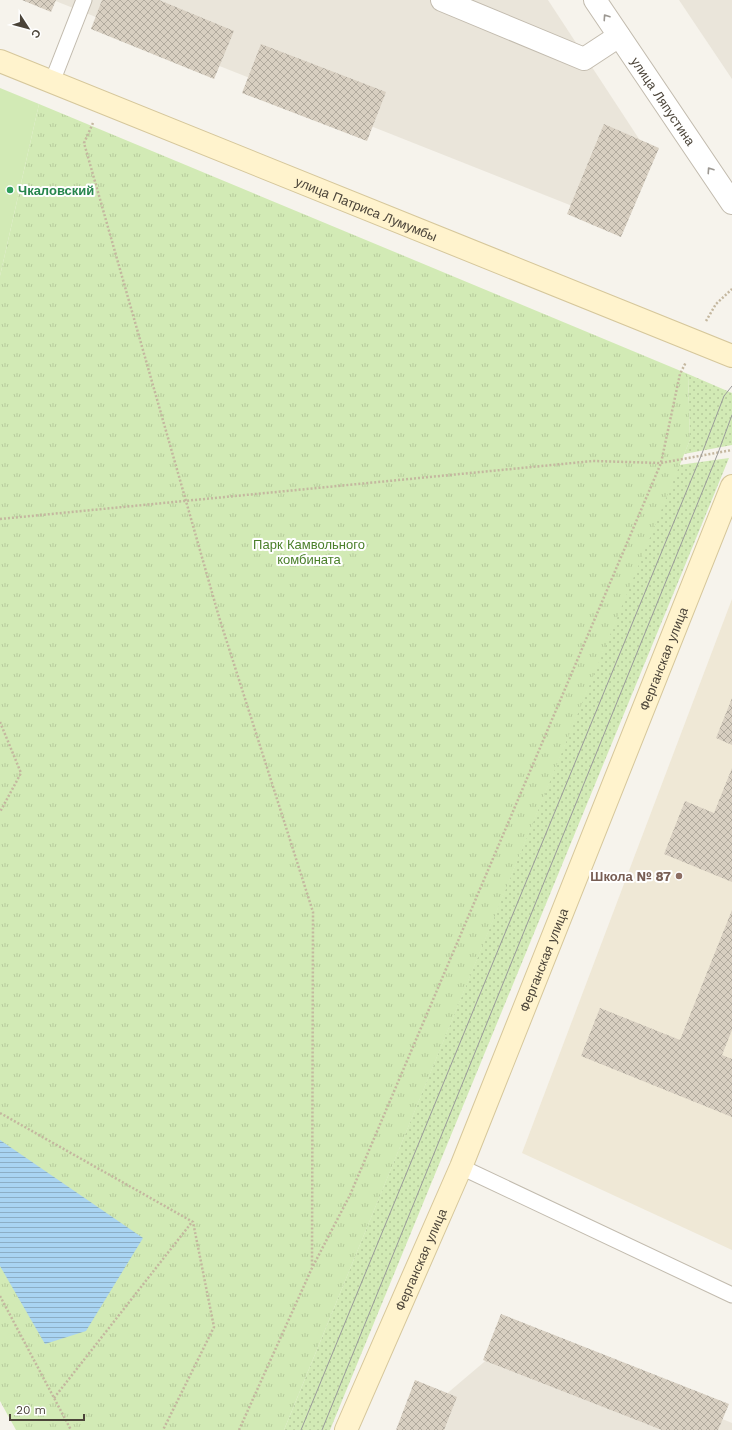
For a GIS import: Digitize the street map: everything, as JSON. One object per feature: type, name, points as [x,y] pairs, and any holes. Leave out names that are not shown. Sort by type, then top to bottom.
[{"type":"street","points":[[442,0],[584,59],[619,36]]},
{"type":"street","name":"улица Ляпустина","points":[[595,0],[732,203]]},
{"type":"street","name":"улица Патриса Лумумбы","points":[[0,61],[732,356]]},
{"type":"street","name":"Ферганская улица","points":[[346,1430],[461,1167],[732,486]]},
{"type":"lane","points":[[52,82],[84,0]]},
{"type":"lane","points":[[461,1167],[732,1295]]},
{"type":"path","points":[[101,102],[84,143],[218,617],[313,912],[312,1268]]},
{"type":"path","points":[[238,1430],[312,1268],[350,1195],[661,463],[680,374],[696,342],[697,336],[716,304],[732,289]]},
{"type":"path","points":[[0,519],[593,461],[661,463],[732,450]]},
{"type":"path","points":[[0,722],[21,773],[0,812]]},
{"type":"path","points":[[0,1113],[193,1222],[214,1327],[163,1430]]},
{"type":"path","points":[[54,1398],[193,1222]]},
{"type":"path","points":[[0,1296],[71,1430]]},
{"type":"shaded area","points":[[53,0],[548,0],[643,145],[600,217]]},
{"type":"shaded area","points":[[679,0],[732,0],[732,79]]},
{"type":"shaded area","name":"Школа № 87","points":[[732,599],[732,1250],[522,1153]]},
{"type":"shaded area","points":[[517,1334],[732,1423],[732,1430],[417,1430],[424,1413]]},
{"type":"green space","name":"Чкаловский","points":[[0,88],[39,104],[0,276]]},
{"type":"green space","name":"Парк Камвольного комбината","points":[[39,104],[688,374],[690,440],[284,1430],[16,1430],[0,1401],[0,276]]},
{"type":"green space","points":[[688,374],[732,393],[732,445],[684,454],[690,440]]},
{"type":"green space","points":[[729,458],[330,1430],[284,1430],[679,465]]},
{"type":"water","points":[[0,1140],[143,1238],[86,1331],[45,1344],[0,1266]]},
{"type":"building","points":[[22,0],[56,0],[51,12]]},
{"type":"building","points":[[102,0],[159,0],[234,31],[214,79],[91,29]]},
{"type":"building","points":[[261,44],[386,92],[367,141],[242,93]]},
{"type":"building","points":[[604,124],[659,148],[621,237],[567,214]]},
{"type":"building","points":[[732,698],[732,745],[716,738]]},
{"type":"building","points":[[732,768],[732,882],[664,854],[685,801],[714,813]]},
{"type":"building","points":[[732,910],[732,1030],[722,1055],[732,1059],[732,1117],[581,1056],[600,1008],[680,1040]]},
{"type":"building","points":[[501,1314],[729,1404],[718,1430],[662,1430],[483,1360]]},
{"type":"building","points":[[415,1380],[457,1397],[444,1430],[396,1430]]},
{"type":"tram line","points":[[301,1430],[701,456],[724,396],[732,386]]},
{"type":"tram line","points":[[322,1430],[718,453],[732,415]]},
{"type":"place","name":"Чкаловский","points":[[10,190]]},
{"type":"place","name":"Школа № 87","points":[[679,876]]}]
